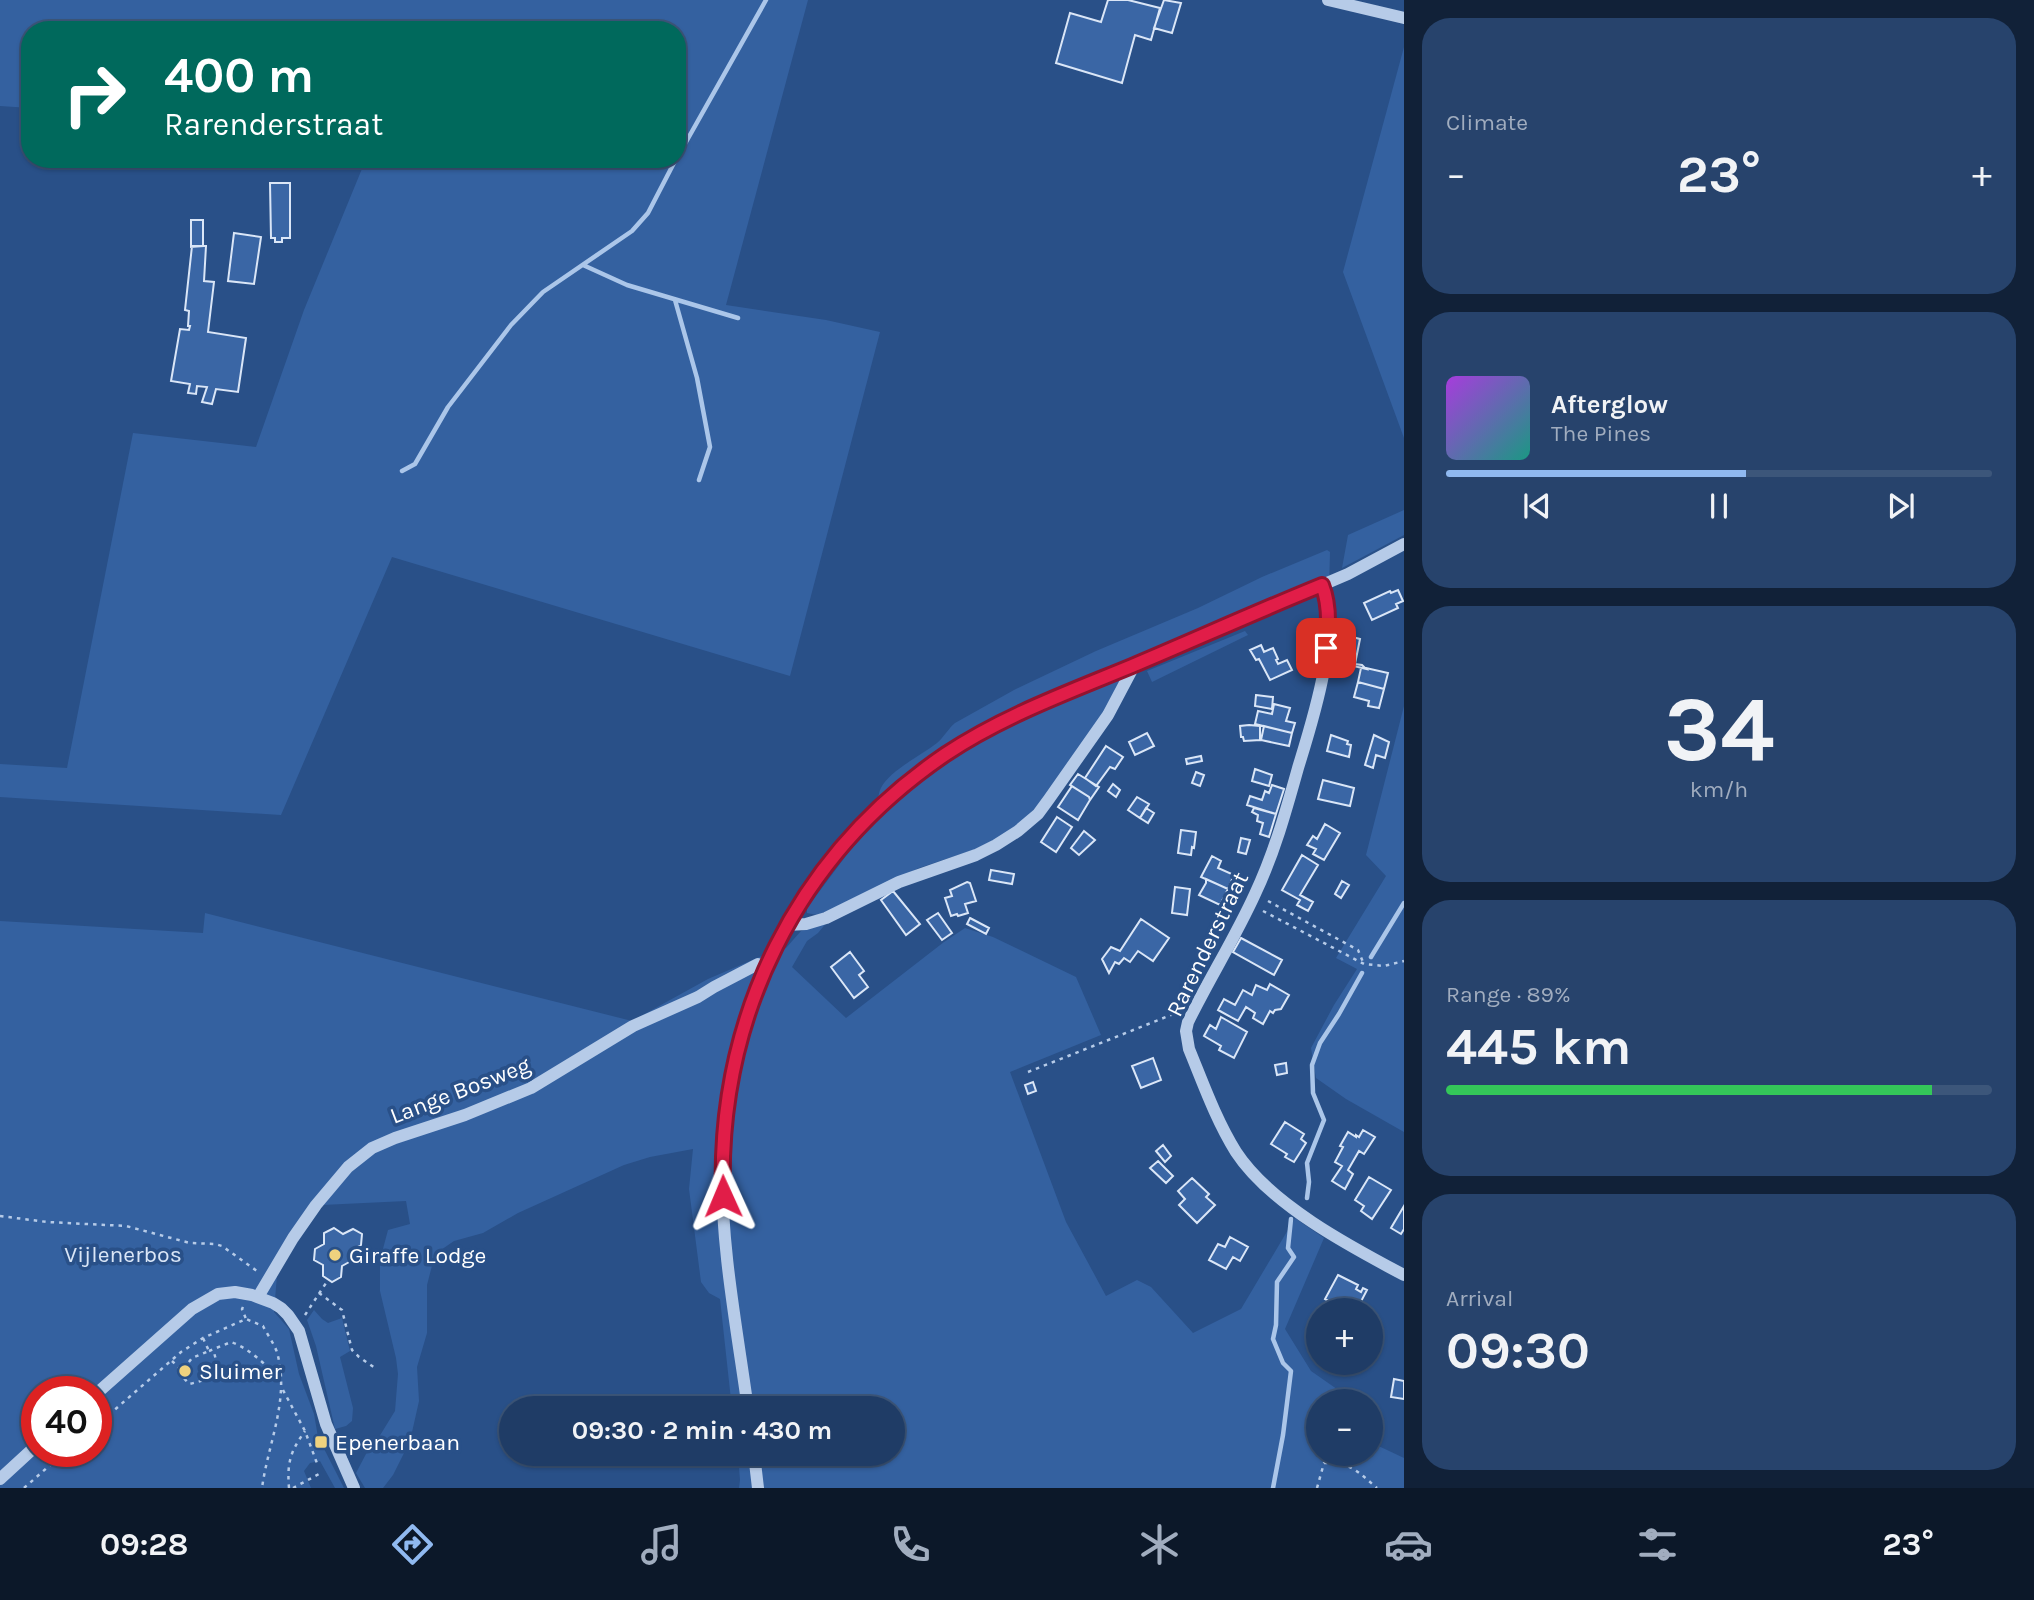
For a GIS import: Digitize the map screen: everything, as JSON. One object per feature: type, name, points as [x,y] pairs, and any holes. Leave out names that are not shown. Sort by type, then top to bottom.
[{"type":"street","points":[[1328,0],[1404,18]]},
{"type":"street","points":[[746,1396],[727,1249],[722,1166],[726,1115],[737,1054],[753,997],[787,925],[812,884],[844,843],[881,806],[955,748],[1001,722],[1348,574],[1404,544]]},
{"type":"street","name":"Rarenderstraat","points":[[1322,585],[1328,630],[1318,696],[1280,830],[1253,899],[1196,1006],[1186,1031],[1189,1049],[1223,1129],[1248,1169],[1295,1211],[1404,1275]]},
{"type":"street","points":[[787,925],[826,918],[899,881],[976,855],[1018,831],[1038,814],[1063,780],[1108,715],[1135,664]]},
{"type":"street","name":"Lange Bosweg","points":[[258,1297],[316,1205],[348,1167],[372,1148],[413,1131],[465,1115],[530,1088],[633,1026],[698,997],[758,964],[766,967]]},
{"type":"street","points":[[112,1380],[192,1308],[204,1301],[218,1294],[235,1293],[258,1297],[281,1308],[296,1325],[326,1424],[354,1488]]},
{"type":"street","points":[[0,1479],[21,1460]]},
{"type":"street","points":[[755,1466],[758,1488]]},
{"type":"path","points":[[1253,899],[1364,964],[1384,966],[1404,961]]},
{"type":"path","points":[[1253,899],[1352,946],[1358,950],[1364,964]]},
{"type":"path","points":[[1028,1072],[1196,1006]]},
{"type":"path","points":[[0,1216],[21,1220],[126,1226],[190,1242],[215,1244],[222,1246],[268,1279]]},
{"type":"path","points":[[296,1325],[328,1280]]},
{"type":"path","points":[[319,1293],[342,1310],[352,1350],[375,1368]]},
{"type":"path","points":[[112,1412],[172,1360],[203,1338],[246,1319],[263,1326],[278,1354],[282,1388],[305,1431],[318,1466]]},
{"type":"path","points":[[203,1338],[209,1351]]},
{"type":"path","points":[[182,1371],[192,1358],[231,1342],[240,1345],[262,1362],[280,1380]]},
{"type":"path","points":[[172,1360],[189,1384],[210,1378],[217,1369],[214,1350]]},
{"type":"path","points":[[262,1488],[282,1388]]},
{"type":"path","points":[[305,1431],[293,1449],[288,1469],[291,1488],[319,1474]]},
{"type":"path","points":[[1317,1488],[1324,1463],[1334,1463],[1351,1465],[1377,1488]]},
{"type":"path","points":[[24,1488],[48,1467]]},
{"type":"green space","points":[[0,0],[808,0],[726,305],[826,320],[880,332],[790,676],[392,557],[281,815],[0,797],[0,764],[67,768],[133,433],[256,447],[304,310],[362,168],[686,168],[686,21],[21,21],[21,107],[0,106]]},
{"type":"green space","points":[[1404,47],[1404,438],[1343,272]]},
{"type":"green space","points":[[1404,510],[1404,535],[1342,568],[1348,535]]},
{"type":"green space","points":[[1327,550],[1330,552],[1329,589],[1127,672],[1104,712],[1049,793],[1026,818],[1002,837],[919,868],[817,915],[807,913],[807,908],[848,853],[877,820],[883,806],[878,798],[885,782],[898,769],[937,743],[955,723],[1014,690],[1096,651]]},
{"type":"green space","points":[[1245,631],[1248,635],[1152,682],[1147,671]]},
{"type":"green space","points":[[1404,706],[1404,1132],[1346,1099],[1316,1078],[1311,1048],[1357,969],[1336,958],[1386,876],[1366,855]]},
{"type":"green space","name":"Vijlenerbos","points":[[205,913],[632,1021],[708,979],[786,948],[801,931],[828,921],[807,941],[792,967],[846,1018],[965,928],[993,937],[1076,977],[1101,1035],[1010,1072],[1066,1222],[1106,1296],[1137,1280],[1151,1287],[1193,1333],[1241,1309],[1295,1218],[1324,1238],[1285,1329],[1306,1363],[1306,1375],[1317,1375],[1337,1389],[1306,1389],[1306,1466],[1383,1466],[1383,1448],[1404,1458],[1404,1488],[739,1488],[739,1466],[905,1466],[905,1396],[731,1396],[720,1299],[709,1293],[701,1282],[689,1189],[693,1149],[624,1165],[518,1213],[483,1233],[454,1241],[435,1254],[427,1285],[427,1333],[417,1367],[419,1401],[410,1441],[393,1475],[383,1488],[365,1488],[356,1473],[395,1411],[398,1374],[380,1291],[380,1260],[388,1230],[410,1224],[406,1201],[322,1205],[287,1253],[277,1275],[274,1312],[289,1329],[299,1374],[314,1414],[318,1437],[344,1488],[335,1488],[320,1461],[310,1463],[304,1471],[311,1488],[0,1488],[0,921],[203,933]]},
{"type":"green space","points":[[314,1310],[328,1323],[342,1318],[350,1351],[340,1357],[353,1408],[352,1421],[335,1429],[316,1346],[307,1320]]},
{"type":"building","points":[[1108,0],[1128,0],[1160,8],[1151,40],[1135,35],[1122,83],[1056,63],[1070,13],[1101,22]]},
{"type":"building","points":[[1164,0],[1181,3],[1172,33],[1154,28]]},
{"type":"building","points":[[270,183],[290,183],[290,238],[282,238],[282,242],[275,242],[275,238],[271,238]]},
{"type":"building","points":[[191,220],[203,220],[203,246],[191,247]]},
{"type":"building","points":[[234,233],[261,237],[254,284],[228,281]]},
{"type":"building","points":[[192,246],[206,246],[204,281],[214,282],[208,332],[246,338],[238,392],[216,389],[212,404],[202,402],[207,387],[197,386],[196,394],[188,393],[190,384],[171,381],[180,329],[189,330],[190,326],[189,311],[185,310]]},
{"type":"building","points":[[1398,590],[1403,601],[1396,604],[1398,608],[1372,620],[1364,603]]},
{"type":"building","points":[[1349,636],[1360,639],[1355,664],[1366,669],[1337,662],[1342,641],[1347,642]]},
{"type":"building","points":[[1261,645],[1264,652],[1273,648],[1278,664],[1287,660],[1292,670],[1270,680],[1259,659],[1256,660],[1250,650]]},
{"type":"building","points":[[1361,668],[1388,673],[1384,689],[1358,682]]},
{"type":"building","points":[[1358,682],[1384,689],[1379,708],[1368,706],[1369,701],[1354,697]]},
{"type":"building","points":[[1256,695],[1273,697],[1272,709],[1255,706]]},
{"type":"building","points":[[1274,704],[1290,708],[1286,721],[1295,723],[1292,733],[1255,724],[1258,711],[1272,714]]},
{"type":"building","points":[[1240,726],[1260,726],[1260,740],[1244,741],[1241,737]]},
{"type":"building","points":[[1264,726],[1292,733],[1289,746],[1261,740]]},
{"type":"building","points":[[1147,733],[1154,746],[1135,755],[1129,742]]},
{"type":"building","points":[[1331,735],[1348,741],[1347,744],[1351,745],[1349,757],[1327,751]]},
{"type":"building","points":[[1374,735],[1389,742],[1385,758],[1376,755],[1373,768],[1365,765]]},
{"type":"building","points":[[1106,746],[1123,757],[1115,769],[1110,767],[1096,786],[1085,778]]},
{"type":"building","points":[[1201,756],[1202,761],[1187,764],[1186,759]]},
{"type":"building","points":[[1255,769],[1272,775],[1269,786],[1252,781]]},
{"type":"building","points":[[1196,772],[1204,775],[1200,786],[1192,783]]},
{"type":"building","points":[[1078,774],[1099,787],[1090,800],[1070,785]]},
{"type":"building","points":[[1323,780],[1354,788],[1350,806],[1318,799]]},
{"type":"building","points":[[1113,784],[1120,790],[1116,797],[1108,791]]},
{"type":"building","points":[[1272,785],[1284,789],[1276,814],[1247,805],[1250,796],[1262,800],[1265,791],[1269,793]]},
{"type":"building","points":[[1072,786],[1090,800],[1078,820],[1058,807]]},
{"type":"building","points":[[1137,797],[1149,804],[1140,818],[1128,810]]},
{"type":"building","points":[[1146,808],[1154,813],[1148,823],[1140,818]]},
{"type":"building","points":[[1254,808],[1276,814],[1269,837],[1260,834],[1263,823],[1257,821],[1258,815],[1252,812]]},
{"type":"building","points":[[1057,817],[1072,827],[1056,852],[1041,842]]},
{"type":"building","points":[[1325,824],[1340,833],[1324,860],[1313,854],[1316,849],[1307,845],[1313,836],[1317,839]]},
{"type":"building","points":[[1181,830],[1196,832],[1191,855],[1178,853]]},
{"type":"building","points":[[1084,831],[1095,840],[1079,855],[1071,848]]},
{"type":"building","points":[[1241,838],[1250,840],[1246,854],[1238,852]]},
{"type":"building","points":[[1302,855],[1318,865],[1300,895],[1313,902],[1308,911],[1297,905],[1300,900],[1282,890]]},
{"type":"building","points":[[1212,856],[1221,861],[1218,868],[1234,875],[1228,889],[1201,877]]},
{"type":"building","points":[[991,870],[1014,874],[1012,884],[989,880]]},
{"type":"building","points":[[1206,879],[1228,889],[1220,905],[1199,895]]},
{"type":"building","points":[[1342,881],[1349,885],[1341,898],[1335,894]]},
{"type":"building","points":[[970,883],[976,901],[965,904],[968,913],[951,916],[945,898],[952,896],[950,890]]},
{"type":"building","points":[[1175,887],[1190,889],[1187,915],[1172,913]]},
{"type":"building","points":[[893,891],[920,924],[906,935],[881,900]]},
{"type":"building","points":[[938,913],[952,933],[942,940],[927,920]]},
{"type":"building","points":[[970,918],[989,928],[986,934],[967,924]]},
{"type":"building","points":[[1141,919],[1169,938],[1153,961],[1138,951],[1130,962],[1124,958],[1119,964],[1115,962],[1109,973],[1102,959],[1111,947],[1120,951]]},
{"type":"building","points":[[1241,938],[1282,960],[1274,975],[1233,952]]},
{"type":"building","points":[[850,952],[864,971],[859,975],[868,987],[854,998],[831,967]]},
{"type":"building","points":[[1270,984],[1289,995],[1281,1009],[1273,1013],[1270,1011],[1263,1024],[1253,1018],[1255,1013],[1246,1007],[1238,1021],[1218,1010],[1224,999],[1235,1005],[1243,990],[1252,995],[1256,985],[1267,990]]},
{"type":"building","points":[[1221,1017],[1247,1032],[1234,1058],[1219,1050],[1221,1046],[1204,1036],[1210,1025],[1216,1029]]},
{"type":"building","points":[[1153,1058],[1161,1080],[1141,1088],[1132,1066]]},
{"type":"building","points":[[1286,1063],[1287,1073],[1277,1075],[1275,1065]]},
{"type":"building","points":[[1033,1082],[1036,1091],[1028,1094],[1025,1085]]},
{"type":"building","points":[[1285,1122],[1304,1134],[1301,1139],[1306,1143],[1294,1162],[1271,1144]]},
{"type":"building","points":[[1363,1130],[1375,1137],[1364,1154],[1359,1151],[1348,1170],[1353,1174],[1345,1189],[1332,1181],[1342,1166],[1335,1162],[1348,1132],[1359,1137]]},
{"type":"building","points":[[1163,1145],[1171,1156],[1165,1162],[1156,1151]]},
{"type":"building","points":[[1158,1161],[1173,1176],[1166,1183],[1150,1168]]},
{"type":"building","points":[[1369,1177],[1391,1190],[1372,1219],[1361,1211],[1364,1206],[1355,1200]]},
{"type":"building","points":[[1192,1178],[1209,1194],[1206,1197],[1215,1205],[1197,1223],[1179,1205],[1185,1199],[1178,1191]]},
{"type":"building","points":[[1404,1206],[1404,1229],[1401,1234],[1391,1228]]},
{"type":"building","points":[[334,1228],[343,1234],[353,1229],[362,1234],[361,1245],[352,1250],[351,1261],[342,1266],[341,1277],[332,1282],[323,1276],[323,1265],[314,1260],[315,1249],[324,1244],[324,1233]]},
{"type":"building","points":[[1230,1237],[1248,1247],[1240,1261],[1233,1257],[1226,1269],[1209,1260],[1218,1244],[1225,1247]]},
{"type":"building","points":[[1338,1275],[1358,1285],[1356,1289],[1361,1292],[1363,1288],[1367,1290],[1363,1298],[1326,1298]]},
{"type":"building","points":[[1394,1379],[1404,1381],[1404,1399],[1391,1397]]},
{"type":"waterway","points":[[686,142],[766,0]]},
{"type":"waterway","points":[[402,471],[415,464],[448,407],[511,325],[543,292],[632,231],[648,213],[671,168]]},
{"type":"waterway","points":[[583,265],[627,285],[738,318]]},
{"type":"waterway","points":[[675,300],[697,378],[710,447],[699,480]]},
{"type":"waterway","points":[[1371,957],[1404,903]]},
{"type":"waterway","points":[[1307,1198],[1307,1163],[1324,1120],[1313,1093],[1312,1065],[1320,1043],[1362,973]]},
{"type":"waterway","points":[[1273,1488],[1291,1371],[1283,1363],[1273,1339],[1277,1282],[1294,1257],[1288,1248],[1291,1219]]},
{"type":"place","name":"Giraffe Lodge","points":[[335,1255]]},
{"type":"place","name":"Sluimer","points":[[185,1371]]},
{"type":"place","name":"Epenerbaan","points":[[321,1442]]},
{"type":"route","points":[[723,1196],[722,1166],[729,1089],[753,997],[787,925],[812,884],[844,843],[881,806],[946,754],[1001,722],[1322,585],[1327,607],[1326,648]]}]
